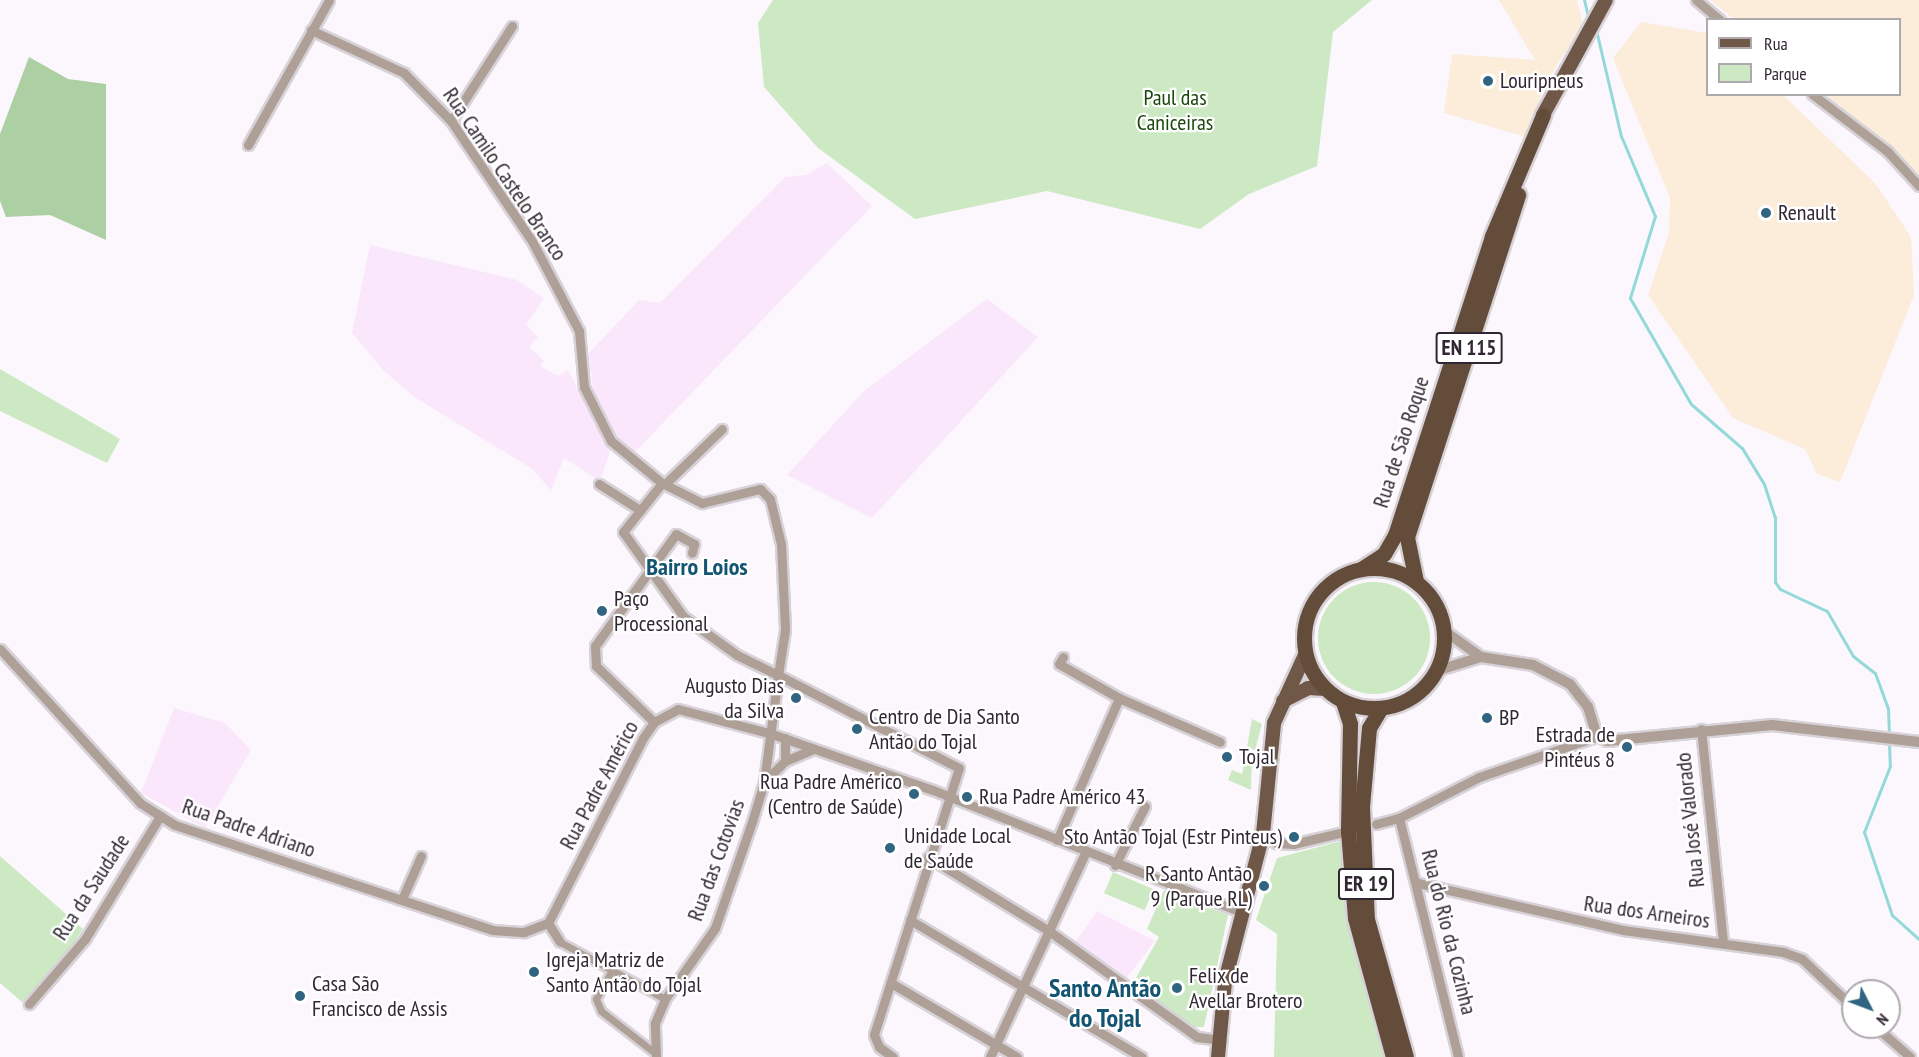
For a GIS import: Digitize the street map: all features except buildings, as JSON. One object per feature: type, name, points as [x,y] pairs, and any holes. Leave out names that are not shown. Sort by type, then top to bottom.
[{"type":"highway","name":"Rua de São Roque","points":[[1361,569],[1384,554],[1395,535],[1492,236],[1543,115]]},
{"type":"highway","name":"Rua de São Roque","points":[[1416,581],[1407,537],[1543,115]]},
{"type":"highway","points":[[1361,569],[1399,572],[1416,581],[1432,598],[1443,630],[1436,671],[1404,702],[1381,708],[1343,702],[1325,689],[1305,655],[1310,608],[1340,576],[1361,569]]},
{"type":"highway","name":"ER 19","points":[[1343,702],[1350,724],[1348,831],[1354,918],[1393,1057]]},
{"type":"highway","name":"ER 19","points":[[1381,708],[1369,728],[1362,806],[1367,919],[1406,1057]]},
{"type":"main road","name":"Rua de São Roque","points":[[1543,115],[1606,0]]},
{"type":"main road","points":[[1218,1057],[1225,981],[1263,834],[1279,704],[1305,655]]},
{"type":"main road","points":[[1279,704],[1293,692],[1325,689]]},
{"type":"street","points":[[248,145],[329,0]]},
{"type":"street","points":[[1696,0],[1718,18]]},
{"type":"street","points":[[451,122],[512,26]]},
{"type":"street","name":"Rua Camilo Castelo Branco","points":[[311,30],[404,73],[451,122],[532,241],[579,331],[584,387],[611,441],[664,484],[713,503],[760,489]]},
{"type":"street","points":[[1815,96],[1888,152],[1919,186]]},
{"type":"street","points":[[722,429],[664,484],[623,532],[648,572],[683,616],[737,655],[836,701],[959,768],[928,857],[874,1035],[879,1047],[893,1057]]},
{"type":"street","points":[[599,484],[640,510]]},
{"type":"street","name":"Rua das Cotovias","points":[[655,1055],[655,1023],[664,999],[715,928],[764,782],[785,630],[781,544],[770,499],[760,489]]},
{"type":"street","points":[[654,722],[596,666],[595,646],[676,534],[694,544],[692,553]]},
{"type":"street","points":[[1443,630],[1481,657]]},
{"type":"street","name":"Rua Padre Adriano","points":[[0,649],[140,803],[160,816],[402,899],[507,932],[548,923]]},
{"type":"street","points":[[1063,657],[1059,664],[1119,698],[1220,742]]},
{"type":"street","points":[[1436,671],[1481,657],[1533,665],[1570,684],[1588,707],[1598,736]]},
{"type":"street","points":[[1057,840],[1119,698]]},
{"type":"street","name":"Rua Padre Américo","points":[[548,923],[654,722],[678,710],[693,711],[785,738],[948,796],[1115,865],[1244,913]]},
{"type":"street","points":[[1376,824],[1399,818],[1479,777],[1598,736],[1612,740],[1701,729],[1772,725],[1866,734],[1919,742]]},
{"type":"street","name":"Rua José Valorado","points":[[1701,729],[1723,943]]},
{"type":"street","points":[[784,761],[785,738]]},
{"type":"street","name":"Rua das Cotovias","points":[[764,782],[784,761],[815,749]]},
{"type":"street","points":[[1115,865],[1144,806]]},
{"type":"street","name":"Rua da Saudade","points":[[29,1004],[85,939],[160,816]]},
{"type":"street","name":"Rua do Rio da Cozinha","points":[[1399,818],[1418,883],[1458,1057]]},
{"type":"street","points":[[1263,834],[1276,843],[1293,844],[1348,831]]},
{"type":"street","points":[[990,1057],[1085,853]]},
{"type":"street","points":[[402,899],[421,856]]},
{"type":"street","points":[[928,857],[1049,931],[1197,1037],[1220,1040]]},
{"type":"street","name":"Rua dos Arneiros","points":[[1418,883],[1535,914],[1723,943],[1802,959],[1841,996]]},
{"type":"street","points":[[910,920],[1136,1055]]},
{"type":"street","points":[[548,923],[560,942],[664,999]]},
{"type":"street","points":[[612,970],[596,999],[601,1011],[655,1055]]},
{"type":"street","points":[[891,983],[1017,1057]]},
{"type":"street","points":[[1890,1039],[1910,1057]]},
{"type":"shaded area","points":[[1499,0],[1577,0],[1583,25],[1547,81],[1526,137],[1444,113],[1452,54],[1535,60]]},
{"type":"shaded area","points":[[1710,0],[1919,0],[1919,178],[1894,150],[1827,96],[1901,96],[1901,18],[1733,18]]},
{"type":"shaded area","points":[[1641,22],[1706,33],[1706,96],[1784,96],[1875,183],[1911,237],[1914,295],[1840,482],[1817,474],[1805,449],[1733,418],[1648,295],[1669,233],[1670,198],[1613,58]]},
{"type":"shaded area","points":[[827,163],[872,206],[633,454],[615,436],[595,399],[588,354],[639,300],[660,303],[785,177],[806,175]]},
{"type":"shaded area","points":[[370,245],[517,280],[544,298],[526,325],[538,337],[529,347],[544,361],[540,366],[558,376],[568,370],[611,449],[600,481],[564,458],[551,490],[531,468],[414,397],[383,370],[352,333]]},
{"type":"shaded area","points":[[987,299],[1038,337],[872,518],[787,475],[864,391]]},
{"type":"shaded area","points":[[174,708],[225,723],[251,750],[205,828],[141,793]]},
{"type":"shaded area","points":[[1097,911],[1155,941],[1125,980],[1075,943]]},
{"type":"green space","name":"Paul das Caniceiras","points":[[773,0],[1372,0],[1333,32],[1317,166],[1249,194],[1200,229],[1047,191],[915,219],[818,148],[764,87],[758,23]]},
{"type":"green space","points":[[29,57],[68,79],[106,84],[106,240],[50,215],[6,217],[0,201],[0,134]]},
{"type":"green space","points":[[0,369],[120,439],[107,463],[0,411]]},
{"type":"green space","points":[[1374,582],[1396,586],[1414,598],[1426,616],[1430,638],[1426,660],[1414,678],[1396,690],[1374,694],[1352,690],[1334,678],[1322,660],[1318,638],[1322,616],[1334,598],[1352,586]]},
{"type":"green space","points":[[1252,719],[1262,724],[1255,750],[1247,747]]},
{"type":"green space","points":[[1246,755],[1252,758],[1251,790],[1228,780],[1232,770],[1242,774]]},
{"type":"green space","points":[[1341,841],[1352,931],[1384,1057],[1274,1057],[1277,934],[1256,920],[1277,858]]},
{"type":"green space","points":[[0,856],[83,929],[56,968],[22,1002],[0,983]]},
{"type":"green space","points":[[1113,872],[1154,889],[1145,910],[1104,893]]},
{"type":"green space","points":[[1164,890],[1228,915],[1204,1027],[1192,1027],[1132,985],[1159,937],[1147,929]]},
{"type":"waterway","points":[[1584,0],[1588,16]]},
{"type":"waterway","points":[[1597,34],[1621,136],[1655,216],[1630,298],[1691,404],[1742,448],[1764,484],[1775,517],[1775,582],[1780,589],[1827,611],[1853,656],[1875,673],[1888,708],[1889,735]]},
{"type":"waterway","points":[[1889,742],[1890,766],[1864,832],[1892,915],[1919,939]]},
{"type":"place","name":"Louripneus","points":[[1488,81]]},
{"type":"place","name":"Renault","points":[[1766,213]]},
{"type":"place","name":"Paço Processional","points":[[602,611]]},
{"type":"place","name":"Augusto Dias da Silva","points":[[796,698]]},
{"type":"place","name":"BP","points":[[1487,718]]},
{"type":"place","name":"Centro de Dia Santo Antão do Tojal","points":[[857,729]]},
{"type":"place","name":"Estrada de Pintéus 8","points":[[1627,747]]},
{"type":"place","name":"Tojal","points":[[1227,757]]},
{"type":"place","name":"Rua Padre Américo (Centro de Saúde)","points":[[914,794]]},
{"type":"place","name":"Rua Padre Américo 43","points":[[967,797]]},
{"type":"place","name":"Sto Antão Tojal (Estr Pinteus)","points":[[1294,837]]},
{"type":"place","name":"Unidade Local de Saúde","points":[[890,848]]},
{"type":"place","name":"R Santo Antão 9 (Parque RL)","points":[[1264,886]]},
{"type":"place","name":"Igreja Matriz de Santo Antão do Tojal","points":[[534,972]]},
{"type":"place","name":"Felix de Avellar Brotero","points":[[1177,988]]},
{"type":"place","name":"Casa São Francisco de Assis","points":[[300,996]]},
{"type":"district","name":"Bairro Loios","points":[[697,567]]},
{"type":"district","name":"Santo Antão do Tojal","points":[[1105,1003]]}]
